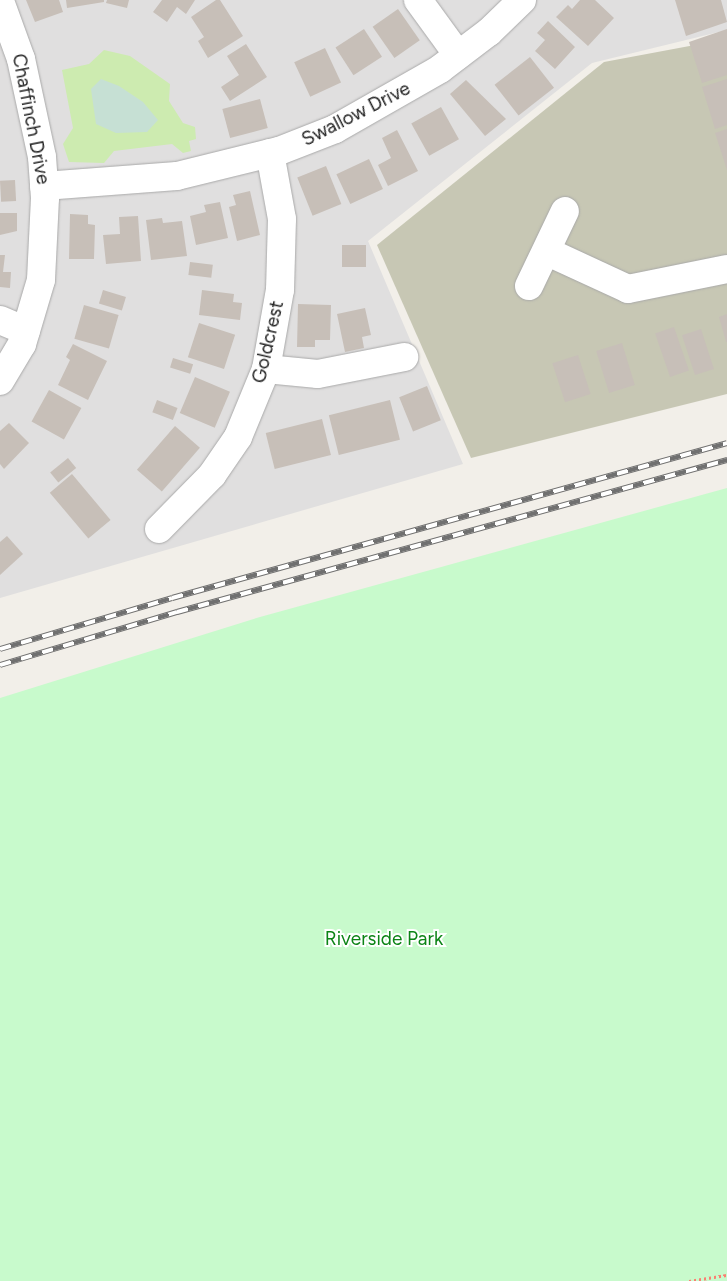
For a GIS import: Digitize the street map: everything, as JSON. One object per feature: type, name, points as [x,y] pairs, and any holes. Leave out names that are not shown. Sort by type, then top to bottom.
[{"type":"street","points":[[418,0],[458,55]]},
{"type":"street","name":"Swallow Drive","points":[[44,186],[176,176],[270,154],[335,129],[411,87],[458,55],[522,0]]},
{"type":"street","name":"Chaffinch Drive","points":[[0,2],[21,59],[42,157],[44,186],[42,280],[26,331],[0,382]]},
{"type":"street","name":"Goldcrest","points":[[159,529],[212,475],[238,437],[266,369],[280,290],[282,219],[270,154]]},
{"type":"street","points":[[530,286],[548,252],[566,211]]},
{"type":"street","points":[[548,252],[628,289],[727,269]]},
{"type":"street","points":[[0,320],[26,331]]},
{"type":"street","points":[[266,369],[318,374],[404,357]]},
{"type":"path","points":[[689,1281],[727,1275]]},
{"type":"shaded area","points":[[0,0],[727,0],[727,30],[592,63],[368,241],[463,464],[0,598]]},
{"type":"shaded area","points":[[727,39],[727,394],[471,458],[377,245],[604,62]]},
{"type":"shaded area","points":[[101,79],[119,86],[143,102],[158,120],[147,132],[116,133],[96,124],[91,89]]},
{"type":"green space","points":[[104,50],[130,56],[170,84],[169,101],[183,123],[195,127],[196,139],[189,141],[191,151],[183,153],[172,144],[114,151],[104,163],[69,162],[63,144],[73,128],[62,70],[89,64]]},
{"type":"green space","name":"Riverside Park","points":[[727,488],[727,1281],[0,1281],[0,698],[260,617]]},
{"type":"building","points":[[26,0],[59,0],[63,12],[35,22]]},
{"type":"building","points":[[66,0],[104,0],[104,2],[67,8]]},
{"type":"building","points":[[107,0],[129,0],[127,8],[106,3]]},
{"type":"building","points":[[162,0],[195,0],[186,14],[177,7],[167,22],[153,12]]},
{"type":"building","points":[[216,0],[220,0],[243,36],[208,58],[198,41],[204,37],[191,17]]},
{"type":"building","points":[[580,0],[595,0],[614,18],[588,46],[556,17],[568,5],[572,9]]},
{"type":"building","points":[[675,0],[721,0],[727,22],[686,36]]},
{"type":"building","points":[[398,9],[420,40],[394,58],[373,27]]},
{"type":"building","points":[[548,21],[575,47],[555,69],[535,51],[545,40],[537,33]]},
{"type":"building","points":[[364,29],[382,57],[353,75],[335,48]]},
{"type":"building","points":[[727,29],[727,75],[702,83],[689,42]]},
{"type":"building","points":[[246,44],[267,77],[230,101],[221,87],[239,75],[227,56]]},
{"type":"building","points":[[325,48],[341,82],[310,97],[294,62]]},
{"type":"building","points":[[530,57],[554,88],[519,115],[495,85]]},
{"type":"building","points":[[727,79],[727,125],[715,129],[702,87]]},
{"type":"building","points":[[466,80],[506,119],[485,136],[450,94]]},
{"type":"building","points":[[260,99],[268,128],[230,138],[222,109]]},
{"type":"building","points":[[441,107],[459,139],[429,156],[411,123]]},
{"type":"building","points":[[727,129],[727,170],[715,133]]},
{"type":"building","points":[[397,130],[418,171],[388,186],[378,165],[391,158],[382,138]]},
{"type":"building","points":[[369,159],[383,189],[350,204],[336,174]]},
{"type":"building","points":[[326,166],[341,204],[313,216],[297,178]]},
{"type":"building","points":[[15,180],[16,201],[1,202],[0,181]]},
{"type":"building","points":[[250,191],[260,235],[237,241],[229,207],[236,205],[233,195]]},
{"type":"building","points":[[220,202],[228,238],[196,245],[190,216],[206,212],[204,205]]},
{"type":"building","points":[[0,213],[17,213],[17,231],[0,235]]},
{"type":"building","points":[[70,214],[88,215],[88,224],[95,225],[94,259],[69,259]]},
{"type":"building","points":[[138,216],[141,261],[106,264],[103,235],[120,234],[119,217]]},
{"type":"building","points":[[162,218],[163,223],[182,221],[187,256],[151,260],[146,220]]},
{"type":"building","points":[[342,245],[366,245],[366,267],[342,267]]},
{"type":"building","points":[[0,255],[5,255],[3,272],[11,272],[10,288],[0,287]]},
{"type":"building","points":[[190,262],[213,265],[211,278],[188,275]]},
{"type":"building","points":[[103,290],[126,297],[122,310],[99,303]]},
{"type":"building","points":[[202,290],[234,294],[233,302],[242,303],[240,320],[199,315]]},
{"type":"building","points":[[298,304],[331,305],[330,340],[315,340],[315,347],[297,347]]},
{"type":"building","points":[[84,305],[119,315],[109,349],[74,339]]},
{"type":"building","points":[[365,308],[371,335],[362,337],[364,348],[345,352],[337,314]]},
{"type":"building","points":[[727,314],[727,342],[726,342],[719,317]]},
{"type":"building","points":[[199,323],[235,335],[224,369],[188,357]]},
{"type":"building","points":[[674,327],[689,370],[670,377],[655,334]]},
{"type":"building","points":[[701,329],[714,369],[695,375],[682,335]]},
{"type":"building","points":[[622,343],[635,385],[609,393],[596,351]]},
{"type":"building","points":[[73,344],[107,361],[88,400],[58,385],[70,360],[66,357]]},
{"type":"building","points":[[578,355],[591,394],[565,402],[552,363]]},
{"type":"building","points":[[173,358],[193,364],[190,374],[170,368]]},
{"type":"building","points":[[195,377],[230,392],[215,428],[180,413]]},
{"type":"building","points":[[427,386],[441,420],[413,432],[399,397]]},
{"type":"building","points":[[49,390],[81,408],[64,439],[32,421]]},
{"type":"building","points":[[157,400],[178,408],[173,420],[152,412]]},
{"type":"building","points":[[390,400],[400,440],[339,455],[329,415]]},
{"type":"building","points":[[322,419],[331,455],[275,469],[266,433]]},
{"type":"building","points":[[9,423],[29,443],[4,469],[0,464],[0,431]]},
{"type":"building","points":[[175,426],[200,448],[162,491],[137,470]]},
{"type":"building","points":[[68,458],[76,468],[58,483],[50,472]]},
{"type":"building","points":[[72,474],[111,520],[88,539],[50,493]]},
{"type":"building","points":[[7,536],[23,554],[0,575],[0,542]]},
{"type":"railway","points":[[0,649],[172,598],[727,443]]},
{"type":"railway","points":[[0,665],[177,612],[727,460]]}]
